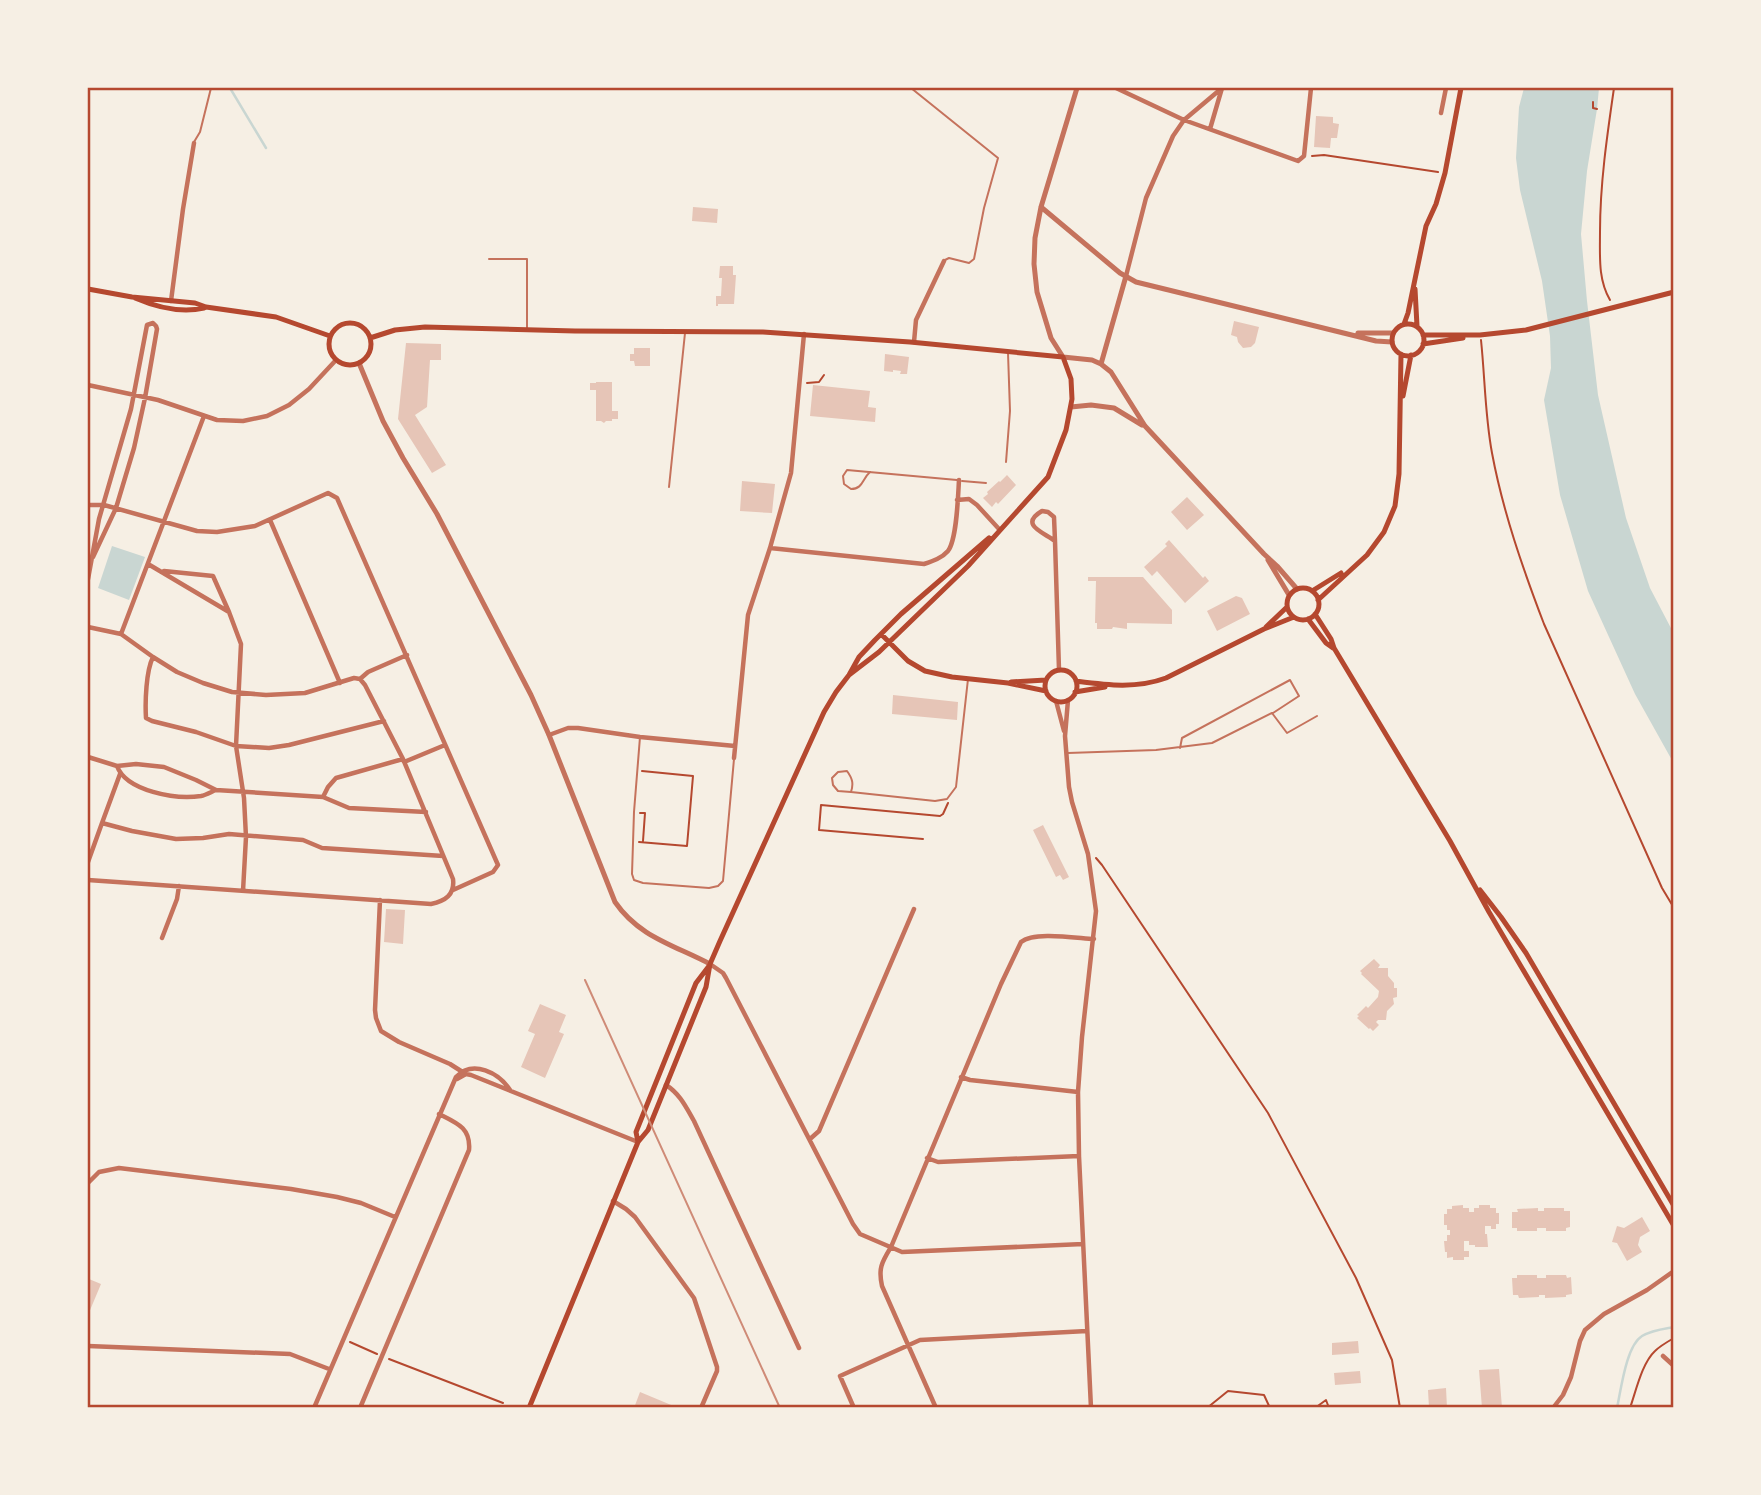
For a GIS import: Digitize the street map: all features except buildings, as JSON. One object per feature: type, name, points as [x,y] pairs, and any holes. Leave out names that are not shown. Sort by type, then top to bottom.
[{"type":"main road","points":[[1404,324],[1426,226],[1445,173],[1461,88]]},
{"type":"main road","points":[[1415,279],[1417,326],[1423,335],[1423,344],[1418,352],[1411,355],[1401,354],[1392,342],[1393,333],[1404,324],[1417,326]]},
{"type":"main road","points":[[88,289],[275,317],[330,336]]},
{"type":"main road","points":[[1423,335],[1508,333],[1674,292]]},
{"type":"main road","points":[[132,297],[170,308],[194,310],[206,307]]},
{"type":"main road","points":[[353,323],[366,330],[370,338],[368,355],[359,363],[343,364],[336,360],[329,349],[330,336],[339,326],[353,323]]},
{"type":"main road","points":[[370,338],[395,330],[425,327],[804,334],[1063,356],[1071,379],[1066,430],[1048,477],[999,529],[901,614],[859,657],[824,712],[710,964],[696,983],[636,1132],[638,1142]]},
{"type":"main road","points":[[1423,344],[1480,335]]},
{"type":"main road","points":[[1318,600],[1376,545],[1391,518],[1397,492],[1401,354]]},
{"type":"main road","points":[[1400,413],[1411,355]]},
{"type":"main road","points":[[849,676],[889,642],[968,566],[999,529]]},
{"type":"main road","points":[[1311,590],[1350,568]]},
{"type":"main road","points":[[1264,629],[1287,607],[1289,595],[1297,589],[1311,590],[1318,600],[1315,614],[1308,619],[1294,617],[1287,607]]},
{"type":"main road","points":[[1315,614],[1674,1226]]},
{"type":"main road","points":[[1076,681],[1075,692],[1068,700],[1056,701],[1046,691],[1046,680],[1051,673],[1059,670],[1069,673],[1076,681],[1111,685],[1153,683],[1294,617]]},
{"type":"main road","points":[[1308,619],[1326,643],[1334,648]]},
{"type":"main road","points":[[881,634],[908,661],[925,671],[1046,691]]},
{"type":"main road","points":[[1008,683],[1046,680]]},
{"type":"main road","points":[[1075,692],[1111,685]]},
{"type":"main road","points":[[1472,880],[1526,953],[1674,1206]]},
{"type":"main road","points":[[529,1408],[638,1142],[648,1130],[706,987],[710,964]]},
{"type":"street","points":[[1077,88],[1041,207],[1035,238],[1037,292],[1051,338],[1063,356],[1092,360],[1101,363],[1111,372],[1145,426],[1297,589]]},
{"type":"street","points":[[1116,88],[1184,120],[1295,160],[1304,156],[1311,88]]},
{"type":"street","points":[[1101,363],[1146,198],[1173,136],[1184,120],[1222,88]]},
{"type":"street","points":[[1210,129],[1222,88]]},
{"type":"street","points":[[1441,113],[1446,88]]},
{"type":"street","points":[[170,308],[194,143]]},
{"type":"street","points":[[1041,207],[1095,253],[1136,282],[1376,341],[1392,342]]},
{"type":"street","points":[[914,342],[916,320],[944,261]]},
{"type":"street","points":[[88,579],[99,519],[134,395],[147,325],[153,323],[157,330],[134,447],[116,508],[93,557]]},
{"type":"street","points":[[1348,333],[1393,333]]},
{"type":"street","points":[[734,758],[748,615],[791,473],[804,334]]},
{"type":"street","points":[[88,385],[158,400],[204,416],[243,421],[278,411],[309,389],[336,360]]},
{"type":"street","points":[[359,363],[383,421],[437,514],[531,695],[610,893],[621,910],[643,931],[710,964],[726,978],[856,1230],[902,1252],[1083,1244]]},
{"type":"street","points":[[1070,407],[1091,405],[1114,408],[1145,426]]},
{"type":"street","points":[[121,634],[204,416]]},
{"type":"street","points":[[770,548],[924,564],[937,560],[949,550],[955,527],[959,480]]},
{"type":"street","points":[[88,505],[104,505],[197,531],[217,532],[255,526],[328,494],[337,498],[498,865],[493,872],[453,890],[443,901],[430,904],[88,880]]},
{"type":"street","points":[[957,500],[969,499],[999,529]]},
{"type":"street","points":[[1055,541],[1034,527],[1034,518],[1039,512],[1048,512],[1054,517],[1055,541],[1059,670]]},
{"type":"street","points":[[271,520],[340,683]]},
{"type":"street","points":[[1264,554],[1289,595]]},
{"type":"street","points":[[148,564],[229,612]]},
{"type":"street","points":[[159,570],[213,576],[241,644],[236,746],[244,799],[246,837],[243,891]]},
{"type":"street","points":[[88,627],[121,634],[177,672],[203,684],[239,693],[306,693],[354,678],[360,679],[384,721],[426,812],[453,879],[453,890]]},
{"type":"street","points":[[360,679],[368,672],[407,655]]},
{"type":"street","points":[[153,657],[149,664],[146,718],[236,746],[269,748],[289,745],[384,721]]},
{"type":"street","points":[[1068,700],[1066,753],[1072,802],[1087,854],[1096,911],[1078,1092],[1091,1408]]},
{"type":"street","points":[[1056,701],[1066,736]]},
{"type":"street","points":[[548,735],[578,727],[640,737],[735,746]]},
{"type":"street","points":[[323,797],[336,778],[403,761],[445,745]]},
{"type":"street","points":[[88,757],[117,766],[136,764],[164,767],[216,790],[323,797],[349,808],[426,812]]},
{"type":"street","points":[[117,766],[120,774],[131,783],[159,794],[202,796],[216,790]]},
{"type":"street","points":[[88,862],[120,774]]},
{"type":"street","points":[[102,823],[176,839],[229,834],[303,840],[322,848],[443,856]]},
{"type":"street","points":[[162,938],[177,899],[179,886]]},
{"type":"street","points":[[380,900],[376,1018],[381,1031],[461,1071]]},
{"type":"street","points":[[810,1139],[819,1131],[914,909]]},
{"type":"street","points":[[936,1408],[882,1286],[879,1274],[884,1258],[1021,942],[1026,937],[1039,936],[1094,939]]},
{"type":"street","points":[[314,1408],[454,1082],[461,1071],[473,1068],[501,1078],[510,1090]]},
{"type":"street","points":[[454,1082],[460,1076],[471,1075],[638,1142]]},
{"type":"street","points":[[961,1077],[1078,1092]]},
{"type":"street","points":[[666,1085],[681,1097],[694,1121],[799,1348]]},
{"type":"street","points":[[360,1408],[469,1150],[470,1140],[466,1132],[455,1121],[439,1114]]},
{"type":"street","points":[[928,1158],[939,1162],[1079,1156]]},
{"type":"street","points":[[88,1183],[99,1172],[119,1168],[337,1197],[396,1217]]},
{"type":"street","points":[[614,1201],[635,1217],[694,1298],[717,1367],[701,1408]]},
{"type":"street","points":[[1553,1408],[1563,1395],[1571,1377],[1585,1331],[1604,1314],[1674,1271]]},
{"type":"street","points":[[853,1408],[839,1376],[920,1340],[1087,1331]]},
{"type":"street","points":[[88,1346],[290,1354],[329,1369]]},
{"type":"street","points":[[1663,1356],[1674,1366]]},
{"type":"lane","points":[[194,143],[200,132],[211,88]]},
{"type":"lane","points":[[911,88],[998,158],[984,208],[974,260],[969,263],[949,258],[944,261]]},
{"type":"lane","points":[[489,259],[527,259],[527,330]]},
{"type":"lane","points":[[669,487],[685,332]]},
{"type":"lane","points":[[1006,462],[1010,411],[1008,352]]},
{"type":"lane","points":[[870,472],[857,488],[848,488],[843,481],[847,470],[870,472],[959,480],[985,483]]},
{"type":"lane","points":[[851,792],[851,778],[846,771],[838,772],[832,778],[833,786],[838,791],[935,801],[947,799],[957,787],[968,678]]},
{"type":"lane","points":[[1066,753],[1156,750],[1180,748],[1212,743],[1272,713],[1299,696],[1290,680],[1182,738],[1180,748]]},
{"type":"lane","points":[[1272,713],[1287,733],[1317,716]]},
{"type":"lane","points":[[640,737],[632,874],[634,880],[643,883],[709,888],[720,885],[724,876],[734,758]]},
{"type":"path","points":[[1612,303],[1600,274],[1600,201],[1614,88]]},
{"type":"path","points":[[1593,102],[1593,108],[1597,109]]},
{"type":"path","points":[[1304,156],[1324,155],[1431,170]]},
{"type":"path","points":[[1481,343],[1492,454],[1505,511],[1528,582],[1650,863],[1674,908]]},
{"type":"path","points":[[807,383],[819,382],[824,375]]},
{"type":"path","points":[[633,841],[687,846],[693,776],[638,771]]},
{"type":"path","points":[[923,839],[819,830],[821,805],[940,816],[946,809],[947,799]]},
{"type":"path","points":[[634,812],[645,813],[642,842]]},
{"type":"path","points":[[1087,854],[1097,859],[1102,866],[1268,1113],[1356,1278],[1392,1360],[1400,1408]]},
{"type":"path","points":[[1630,1408],[1651,1356],[1674,1338]]},
{"type":"path","points":[[342,1339],[503,1403]]},
{"type":"path","points":[[1207,1408],[1228,1391],[1264,1395],[1270,1408]]},
{"type":"path","points":[[1315,1408],[1326,1400],[1329,1408]]},
{"type":"shaded area","points":[[1524,88],[1599,88],[1581,234],[1587,301],[1598,395],[1626,518],[1650,588],[1673,632],[1673,762],[1635,694],[1588,591],[1560,495],[1544,400],[1551,368],[1550,336],[1542,281],[1520,190],[1516,158],[1519,107]]},
{"type":"shaded area","points":[[112,546],[145,557],[129,600],[98,588]]},
{"type":"waterway","points":[[230,88],[266,148]]},
{"type":"waterway","points":[[1617,1408],[1625,1369],[1636,1341],[1650,1332],[1674,1327]]},
{"type":"tram line","points":[[585,980],[780,1408]]}]
